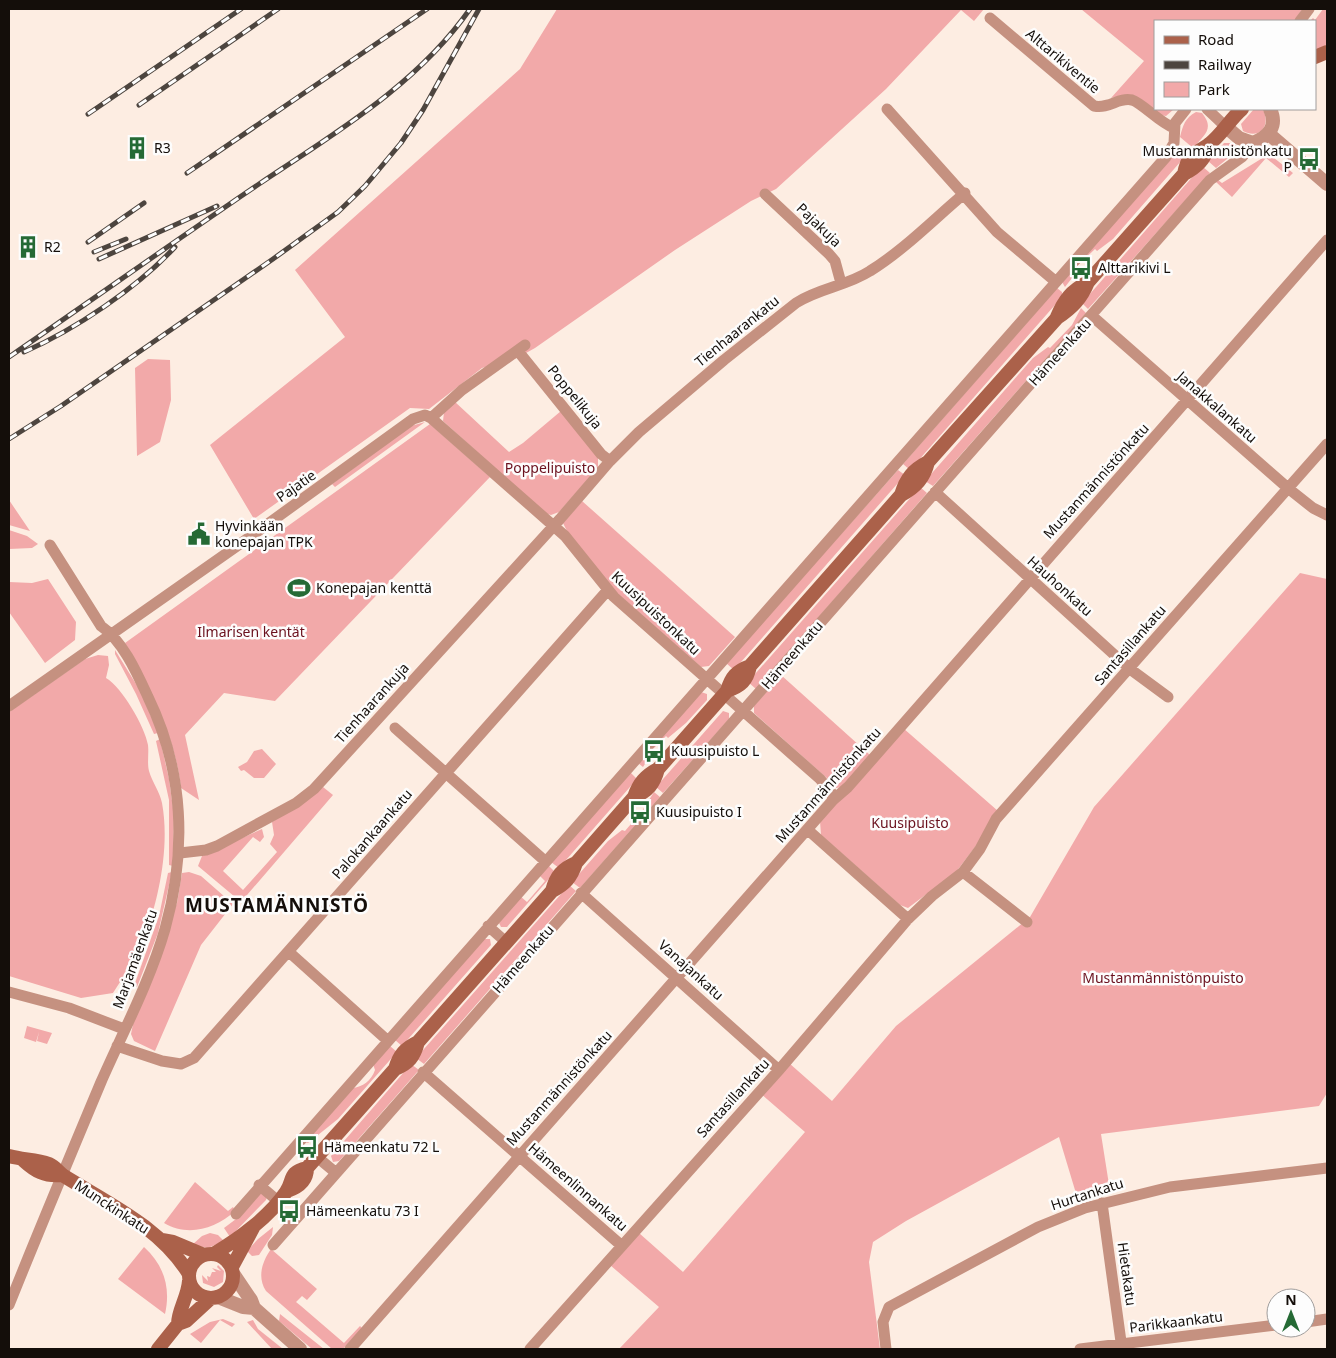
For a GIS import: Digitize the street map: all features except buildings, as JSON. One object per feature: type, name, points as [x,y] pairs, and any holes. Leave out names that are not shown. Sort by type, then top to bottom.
[{"type":"main road","name":"Hämeenkatu","points":[[209,1254],[253,1228],[282,1196],[289,1180],[299,1170],[308,1168],[395,1069],[403,1052],[418,1042],[552,891],[560,873],[565,868],[576,864],[634,797],[638,785],[648,774],[658,769],[725,693],[730,680],[739,670],[750,666],[900,495],[905,481],[916,468],[928,462],[1057,318],[1064,300],[1074,289],[1088,282],[1184,174],[1195,168],[1206,155],[1209,144],[1241,110]]},
{"type":"main road","name":"Munckinkatu","points":[[9,1156],[23,1160],[38,1160],[54,1166],[62,1175],[102,1197],[162,1240],[189,1278]]},
{"type":"main road","name":"Hämeenkatu","points":[[233,1271],[253,1228]]},
{"type":"main road","name":"Munckinkatu","points":[[162,1240],[209,1254]]},
{"type":"main road","points":[[158,1349],[178,1324],[186,1321],[214,1298],[229,1289],[233,1271],[222,1256],[209,1254],[194,1261],[189,1278],[188,1295],[178,1316],[178,1324]]},
{"type":"main road","points":[[189,1278],[197,1293],[214,1298]]},
{"type":"street","points":[[1301,20],[1309,9]]},
{"type":"street","name":"Alttarikiventie","points":[[990,18],[1094,106],[1104,108],[1121,100],[1135,101],[1162,124],[1174,128]]},
{"type":"street","points":[[888,109],[965,193],[997,232],[1055,281]]},
{"type":"street","points":[[236,1214],[259,1185],[1166,157],[1174,143],[1174,128],[1181,113],[1185,110]]},
{"type":"street","points":[[1207,110],[1239,138],[1253,143]]},
{"type":"street","points":[[1270,110],[1273,125],[1269,134],[1327,184]]},
{"type":"street","name":"Hämeenkatu","points":[[273,1245],[335,1172],[1210,180],[1242,157],[1253,143],[1269,134]]},
{"type":"street","name":"Tienhaarankatu","points":[[553,526],[610,461],[639,432],[724,360],[796,303],[818,291],[870,272],[894,254],[965,193]]},
{"type":"street","name":"Pajakuja","points":[[765,194],[829,254],[835,262],[842,283]]},
{"type":"street","name":"Mustanmännistönkatu","points":[[350,1349],[833,800],[845,791],[1327,240]]},
{"type":"street","name":"Janakkalankatu","points":[[1092,316],[1288,490],[1313,508],[1327,515]]},
{"type":"street","name":"Poppelikuja","points":[[431,418],[462,390],[521,348],[610,461]]},
{"type":"street","name":"Pajatie","points":[[9,706],[247,539],[413,419],[422,415],[431,418]]},
{"type":"street","points":[[431,418],[553,526]]},
{"type":"street","name":"Santasillankatu","points":[[530,1349],[779,1070],[908,919],[932,896],[963,872],[980,849],[996,819],[1130,668],[1210,574],[1288,490],[1327,444]]},
{"type":"street","name":"Hauhonkatu","points":[[935,492],[1130,668],[1168,697]]},
{"type":"street","name":"Kuusipuistonkatu","points":[[553,526],[565,536],[607,591],[706,679],[725,693]]},
{"type":"street","name":"Tienhaarankuja","points":[[180,853],[202,851],[217,846],[296,803],[314,789],[553,526]]},
{"type":"street","name":"Marjamäenkatu","points":[[9,1305],[165,930],[180,853],[176,788],[166,742],[140,679],[111,633],[101,626],[50,545]]},
{"type":"street","name":"Palokankaankatu","points":[[117,1046],[162,1062],[180,1064],[194,1058],[607,591]]},
{"type":"street","points":[[725,693],[742,711],[825,783],[833,800]]},
{"type":"street","points":[[395,728],[545,861]]},
{"type":"street","points":[[808,830],[908,919]]},
{"type":"street","points":[[963,872],[1027,922]]},
{"type":"street","name":"Vanajankatu","points":[[581,893],[779,1070]]},
{"type":"street","name":"Hämeenkatu","points":[[488,926],[506,942]]},
{"type":"street","points":[[289,952],[387,1040]]},
{"type":"street","points":[[9,992],[69,1008],[124,1029]]},
{"type":"street","name":"Hämeenlinnankatu","points":[[423,1072],[622,1246]]},
{"type":"street","points":[[317,1157],[335,1172]]},
{"type":"street","name":"Hurtankatu","points":[[886,1349],[884,1316],[889,1308],[898,1301],[1038,1227],[1067,1214],[1102,1203],[1170,1187],[1327,1168]]},
{"type":"street","points":[[259,1185],[282,1196]]},
{"type":"street","name":"Hietakatu","points":[[1102,1203],[1122,1346]]},
{"type":"street","points":[[233,1271],[254,1308],[300,1349]]},
{"type":"street","points":[[214,1298],[243,1307],[254,1308]]},
{"type":"street","name":"Parikkaankatu","points":[[1080,1349],[1122,1346],[1266,1326]]},
{"type":"green space","points":[[557,9],[984,9],[974,21],[961,10],[886,89],[776,189],[751,201],[675,250],[535,348],[517,358],[482,368],[429,409],[410,408],[254,519],[210,445],[345,337],[295,270],[520,69]]},
{"type":"green space","points":[[1081,9],[1302,9],[1296,20],[1154,20],[1154,110],[1173,110],[1166,116],[1160,115],[1127,95],[1111,98],[1144,61]]},
{"type":"green space","points":[[1323,9],[1327,9],[1327,45],[1316,50],[1316,20]]},
{"type":"green space","points":[[1253,110],[1263,110],[1266,121],[1265,126],[1259,132],[1254,134],[1243,131],[1241,124]]},
{"type":"green space","points":[[1196,112],[1202,113],[1208,123],[1208,128],[1193,148],[1180,137],[1185,122]]},
{"type":"green space","points":[[1224,143],[1233,143],[1239,148],[1216,168],[1208,161]]},
{"type":"green space","points":[[1180,146],[1188,153],[1113,239],[1097,251],[1095,249],[1074,269],[1072,278],[1065,287],[1062,282]]},
{"type":"green space","points":[[1269,154],[1293,173],[1289,177],[1266,158],[1232,197],[1216,182],[1218,180],[1222,183]]},
{"type":"green space","points":[[1202,166],[1210,173],[1088,309],[1082,303]]},
{"type":"green space","points":[[1057,288],[1062,292],[1062,297],[910,470],[903,464]]},
{"type":"green space","points":[[1081,308],[1086,313],[933,486],[925,481],[1033,358],[1048,347],[1050,348],[1072,325]]},
{"type":"green space","points":[[148,359],[170,360],[171,400],[160,442],[137,456],[135,368]]},
{"type":"green space","name":"Poppelipuisto","points":[[454,401],[509,452],[523,443],[561,411],[598,457],[598,468],[559,512],[551,515],[544,513],[443,421],[444,412]]},
{"type":"green space","points":[[425,422],[335,487],[332,484],[411,426]]},
{"type":"green space","name":"Ilmarisen kentät","points":[[430,424],[490,477],[275,701],[224,693],[185,735],[199,800],[181,788],[178,768],[167,731],[152,695],[125,643]]},
{"type":"green space","points":[[898,470],[905,475],[734,670],[726,663]]},
{"type":"green space","points":[[920,487],[927,493],[756,689],[748,682]]},
{"type":"green space","points":[[9,500],[30,531],[9,525]]},
{"type":"green space","points":[[582,501],[735,637],[709,666],[701,667],[610,587],[568,533],[563,523]]},
{"type":"green space","points":[[9,530],[27,536],[38,544],[32,548],[9,549]]},
{"type":"green space","name":"Mustanmännistönpuisto","points":[[1300,573],[1327,579],[1327,1093],[1319,1106],[1101,1134],[1110,1191],[1078,1200],[1059,1137],[906,1221],[873,1242],[869,1262],[880,1349],[619,1349],[659,1307],[610,1265],[639,1233],[683,1272],[805,1132],[761,1094],[789,1063],[832,1101],[896,1026],[1030,917],[1094,807]]},
{"type":"green space","points":[[48,579],[76,622],[75,640],[45,663],[9,612],[9,582],[32,583]]},
{"type":"green space","points":[[115,650],[141,692],[158,733],[154,734],[115,654]]},
{"type":"green space","points":[[98,655],[108,656],[109,665],[106,678],[126,698],[138,718],[146,737],[149,771],[162,803],[165,837],[162,873],[154,908],[137,954],[113,993],[81,998],[9,976],[9,712],[85,659]]},
{"type":"green space","name":"Kuusipuisto","points":[[781,675],[870,755],[843,787],[836,788],[754,713],[754,706]]},
{"type":"green space","points":[[701,692],[707,694],[707,700],[686,723],[668,738],[666,736],[648,754],[648,759],[643,767],[638,763]]},
{"type":"green space","points":[[723,711],[729,713],[729,719],[663,793],[656,787]]},
{"type":"green space","name":"Kuusipuisto","points":[[903,728],[998,811],[978,843],[956,872],[908,908],[900,905],[821,835],[820,821]]},
{"type":"green space","points":[[160,739],[169,779],[174,815],[173,866],[169,865],[169,800],[156,741]]},
{"type":"green space","points":[[262,749],[276,764],[264,778],[254,778],[244,770],[241,771],[238,767],[247,762],[254,751]]},
{"type":"green space","points":[[630,772],[637,779],[559,868],[551,862]]},
{"type":"green space","points":[[323,787],[333,795],[241,902],[198,866],[202,856],[262,829],[264,837],[260,842],[253,837],[223,871],[243,890],[277,852],[270,844],[274,835],[272,822]]},
{"type":"green space","points":[[654,792],[660,797],[580,888],[572,882],[608,841],[622,830],[625,831],[642,811]]},
{"type":"green space","points":[[548,865],[555,872],[507,927],[501,927],[499,923],[520,896],[527,902],[545,881],[539,875]]},
{"type":"green space","points":[[172,872],[158,933],[137,987],[134,986],[159,916],[168,873]]},
{"type":"green space","points":[[189,872],[201,876],[233,904],[201,945],[155,1051],[134,1041],[131,1034],[177,903],[182,873]]},
{"type":"green space","points":[[569,885],[576,891],[424,1064],[416,1058]]},
{"type":"green space","points":[[483,939],[490,939],[491,945],[402,1046],[395,1040]]},
{"type":"green space","points":[[27,1026],[52,1033],[47,1044],[37,1041],[39,1032],[36,1042],[24,1038]]},
{"type":"green space","points":[[390,1046],[397,1052],[338,1119],[308,1143],[305,1142],[352,1088],[363,1085],[369,1080],[375,1070],[373,1064]]},
{"type":"green space","points":[[411,1064],[419,1070],[339,1161],[333,1162],[331,1156]]},
{"type":"green space","points":[[195,1182],[228,1211],[233,1207],[235,1211],[219,1222],[201,1229],[182,1230],[164,1223]]},
{"type":"green space","points":[[260,1193],[267,1196],[266,1200],[230,1237],[224,1228],[236,1219]]},
{"type":"green space","points":[[273,1227],[272,1235],[259,1255],[252,1256],[247,1251]]},
{"type":"green space","points":[[210,1233],[218,1235],[224,1241],[208,1248],[192,1245],[202,1236]]},
{"type":"green space","points":[[144,1247],[157,1261],[164,1278],[167,1295],[165,1314],[118,1279]]},
{"type":"green space","points":[[271,1249],[317,1289],[307,1300],[302,1296],[296,1302],[344,1343],[360,1326],[362,1328],[343,1349],[332,1349],[266,1291],[261,1275],[265,1259]]},
{"type":"green space","points":[[218,1265],[224,1271],[223,1282],[214,1287],[203,1283],[202,1275],[208,1281],[207,1276],[210,1277],[212,1272],[216,1272],[212,1268],[221,1271],[217,1267]]},
{"type":"green space","points":[[280,1314],[324,1349],[312,1349],[279,1321]]},
{"type":"green space","points":[[223,1319],[235,1324],[232,1327],[220,1320],[201,1343],[190,1334],[210,1322]]},
{"type":"green space","points":[[253,1320],[258,1329],[283,1349],[272,1349],[247,1322]]},
{"type":"railway","points":[[88,114],[241,9]]},
{"type":"railway","points":[[139,105],[278,9]]},
{"type":"railway","points":[[187,173],[427,9]]},
{"type":"railway","points":[[9,357],[373,106],[425,61],[449,36],[470,9]]},
{"type":"railway","points":[[9,439],[61,406],[338,212],[365,186],[401,143],[423,110],[479,9]]},
{"type":"railway","points":[[88,242],[144,203]]},
{"type":"railway","points":[[99,259],[217,206]]},
{"type":"railway","points":[[94,252],[126,239]]},
{"type":"railway","points":[[24,352],[64,332],[105,306],[143,277],[175,247]]},
{"type":"place","name":"R3","points":[[137,148]]},
{"type":"place","name":"Mustanmännistönkatu P","points":[[1309,159]]},
{"type":"place","name":"R2","points":[[28,247]]},
{"type":"place","name":"Alttarikivi L","points":[[1081,268]]},
{"type":"place","name":"Hyvinkään konepajan TPK","points":[[199,534]]},
{"type":"place","name":"Konepajan kenttä","points":[[299,588]]},
{"type":"place","name":"Kuusipuisto L","points":[[654,751]]},
{"type":"place","name":"Kuusipuisto I","points":[[640,812]]},
{"type":"place","name":"Hämeenkatu 72 L","points":[[307,1147]]},
{"type":"place","name":"Hämeenkatu 73 I","points":[[289,1211]]},
{"type":"district","name":"MUSTAMÄNNISTÖ","points":[[277,905]]}]
